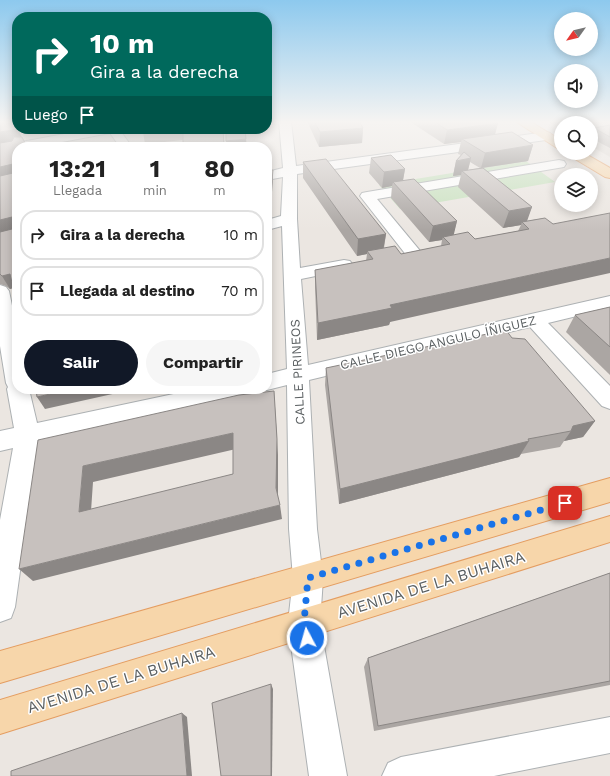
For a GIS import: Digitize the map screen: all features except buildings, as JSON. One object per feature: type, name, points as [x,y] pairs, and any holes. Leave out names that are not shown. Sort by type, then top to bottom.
[{"type":"main road","points":[[586,160],[610,174]]},
{"type":"main road","points":[[0,667],[610,490]]},
{"type":"main road","name":"AVENIDA DE LA BUHAIRA","points":[[0,716],[610,529]]},
{"type":"street","name":"CALLE PIRINEOS","points":[[289,157],[290,171],[289,218],[298,376],[303,529],[308,578],[304,622],[328,776]]},
{"type":"street","points":[[272,175],[290,171],[391,157]]},
{"type":"street","points":[[413,252],[367,196],[559,164]]},
{"type":"street","points":[[272,223],[289,218]]},
{"type":"street","points":[[292,275],[362,262]]},
{"type":"street","points":[[5,296],[12,347]]},
{"type":"street","name":"CALLE DIEGO ANGULO ÍÑIGUEZ","points":[[272,381],[532,319],[610,302]]},
{"type":"street","points":[[532,319],[610,400]]},
{"type":"street","points":[[0,607],[26,434],[19,394]]},
{"type":"street","points":[[0,441],[26,434],[213,394]]},
{"type":"street","points":[[401,776],[610,735]]},
{"type":"green space","points":[[526,161],[554,181],[400,209],[379,185]]},
{"type":"route","points":[[307,638],[304,622],[308,578],[565,503]]}]
